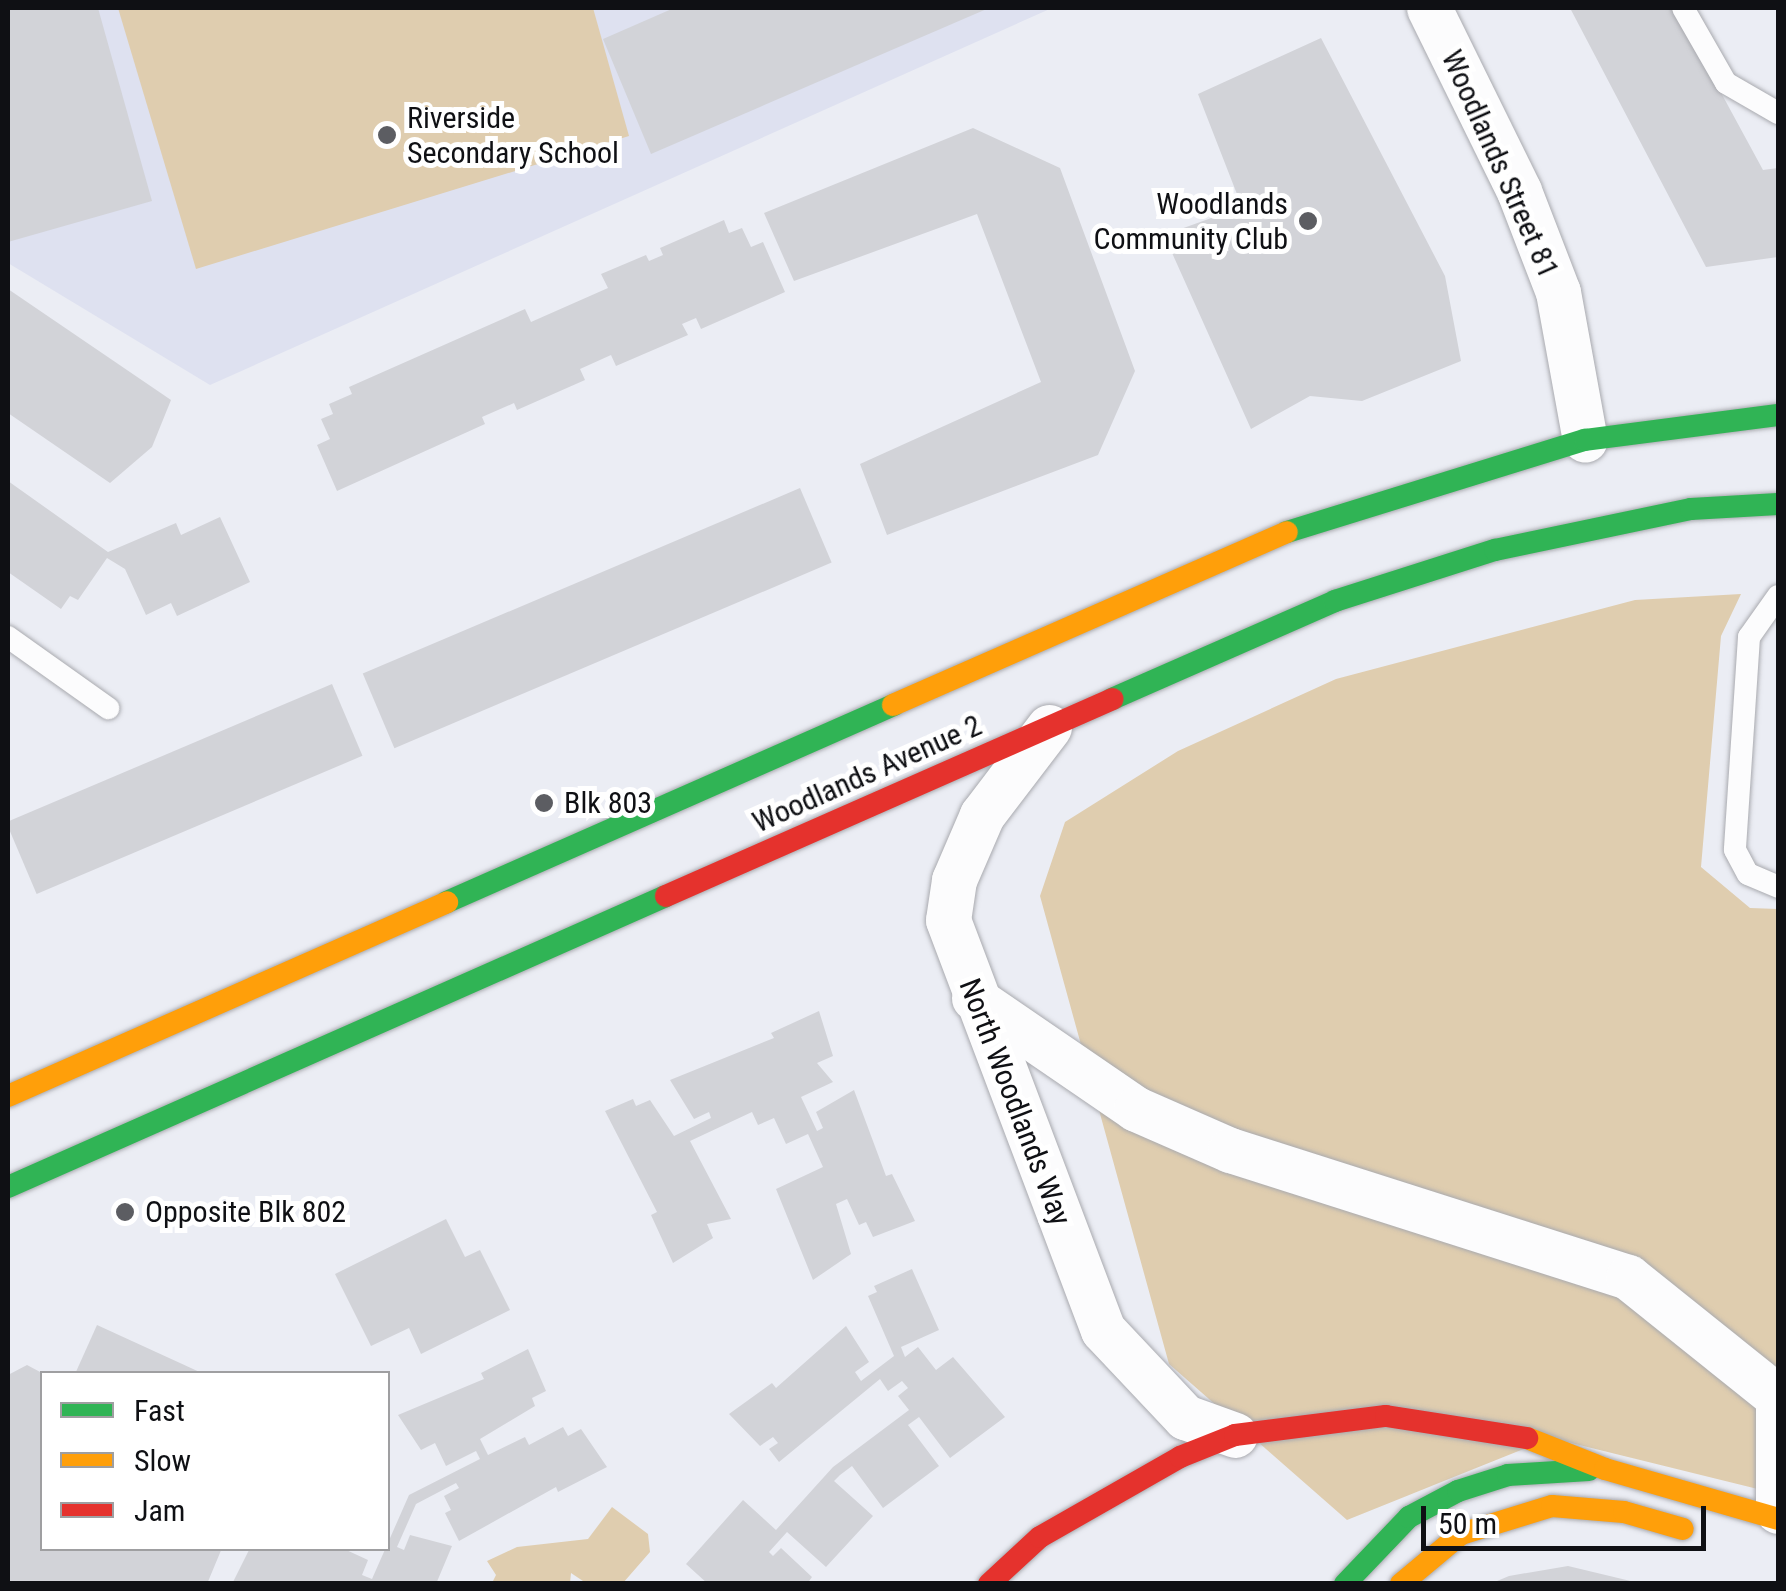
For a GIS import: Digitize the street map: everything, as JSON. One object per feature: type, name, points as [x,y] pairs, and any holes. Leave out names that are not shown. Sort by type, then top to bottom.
[{"type":"main road","name":"Woodlands Avenue 2","points":[[8,1096],[1320,517],[1585,440],[1778,416]]},
{"type":"main road","name":"Woodlands Avenue 2","points":[[8,1187],[1335,601],[1496,550],[1691,509],[1778,504]]},
{"type":"main road","points":[[989,1584],[1040,1536],[1180,1458],[1235,1435],[1386,1416],[1514,1432],[1605,1469],[1778,1515]]},
{"type":"main road","points":[[1345,1584],[1409,1517],[1458,1492],[1508,1475],[1605,1469]]},
{"type":"main road","points":[[1401,1584],[1461,1534],[1552,1506],[1624,1512],[1713,1536]]},
{"type":"street","name":"Woodlands Street 81","points":[[1430,8],[1519,191],[1558,292],[1585,440]]},
{"type":"street","name":"North Woodlands Way","points":[[1049,727],[982,815],[954,880],[948,920],[974,998],[1103,1330],[1185,1417],[1235,1435]]},
{"type":"street","points":[[974,998],[1136,1110],[1230,1150],[1628,1277],[1778,1399],[1778,1515]]},
{"type":"lane","points":[[1683,8],[1726,83],[1778,113]]},
{"type":"lane","points":[[1778,596],[1749,636],[1735,850],[1748,874],[1778,887]]},
{"type":"lane","points":[[8,637],[108,708]]},
{"type":"shaded area","name":"Riverside Secondary School","points":[[8,8],[1052,8],[210,385],[8,263]]},
{"type":"shaded area","points":[[118,8],[593,8],[629,136],[196,269]]},
{"type":"shaded area","points":[[1741,594],[1721,636],[1701,867],[1750,908],[1778,909],[1778,1494],[1551,1438],[1347,1520],[1169,1364],[1040,896],[1065,822],[1178,751],[1336,679],[1635,600]]},
{"type":"shaded area","points":[[612,1507],[648,1534],[650,1552],[623,1583],[586,1583],[571,1573],[570,1583],[492,1583],[496,1575],[487,1561],[517,1547],[588,1539]]},
{"type":"building","points":[[8,8],[98,8],[152,201],[8,242]]},
{"type":"building","points":[[674,8],[989,8],[651,154],[603,39]]},
{"type":"building","points":[[1570,8],[1675,8],[1763,170],[1778,168],[1778,257],[1706,267]]},
{"type":"building","name":"Woodlands Community Club","points":[[1321,38],[1445,276],[1461,361],[1362,401],[1310,396],[1251,429],[1164,235],[1242,207],[1198,94]]},
{"type":"building","points":[[973,128],[1060,168],[1135,371],[1098,455],[887,535],[860,464],[1041,382],[977,214],[794,281],[764,213]]},
{"type":"building","points":[[724,220],[729,233],[742,228],[751,247],[763,242],[785,292],[701,329],[696,318],[682,324],[688,335],[616,366],[611,355],[580,369],[585,380],[517,410],[514,403],[482,417],[485,424],[337,491],[317,445],[330,439],[321,419],[333,414],[329,404],[352,394],[349,387],[525,309],[531,322],[608,288],[601,274],[646,255],[649,261],[663,255],[660,248]]},
{"type":"building","points":[[8,289],[171,400],[152,447],[110,483],[8,413]]},
{"type":"building","points":[[8,481],[108,552],[176,523],[181,535],[220,517],[250,582],[177,616],[171,603],[146,615],[125,569],[107,558],[78,600],[70,596],[61,609],[8,572]]},
{"type":"building","points":[[800,488],[832,563],[394,748],[363,674]]},
{"type":"building","points":[[332,684],[362,756],[37,894],[8,822]]},
{"type":"building","points":[[819,1011],[833,1056],[817,1063],[833,1082],[801,1097],[817,1131],[823,1128],[816,1112],[854,1090],[886,1176],[892,1174],[915,1221],[873,1237],[866,1222],[859,1225],[847,1199],[836,1204],[851,1254],[813,1280],[776,1189],[823,1167],[808,1134],[786,1144],[774,1118],[758,1125],[752,1112],[690,1141],[731,1219],[707,1224],[713,1238],[673,1263],[651,1215],[657,1212],[605,1111],[633,1099],[636,1106],[650,1100],[674,1136],[711,1118],[709,1112],[694,1119],[670,1080],[774,1038],[771,1033]]},
{"type":"building","points":[[446,1219],[465,1257],[480,1250],[510,1310],[421,1354],[409,1328],[371,1346],[335,1274]]},
{"type":"building","points":[[912,1269],[939,1330],[901,1347],[905,1357],[918,1347],[936,1370],[953,1357],[1005,1417],[950,1458],[919,1417],[908,1425],[939,1466],[883,1508],[852,1466],[840,1475],[834,1481],[873,1516],[826,1567],[787,1532],[769,1552],[773,1556],[781,1548],[812,1577],[807,1584],[708,1584],[686,1564],[743,1500],[776,1530],[833,1467],[909,1410],[898,1396],[908,1388],[902,1381],[888,1391],[880,1379],[779,1462],[769,1449],[778,1443],[773,1437],[760,1446],[729,1414],[772,1383],[776,1388],[846,1326],[869,1362],[855,1372],[861,1381],[894,1356],[868,1296],[877,1292],[874,1286]]},
{"type":"building","points":[[97,1325],[197,1371],[76,1371]]},
{"type":"building","points":[[528,1349],[546,1391],[532,1398],[535,1406],[480,1439],[488,1455],[525,1437],[529,1445],[563,1427],[568,1436],[581,1429],[607,1467],[558,1492],[556,1487],[459,1541],[445,1513],[451,1510],[444,1496],[459,1488],[456,1483],[416,1504],[397,1547],[404,1550],[410,1535],[452,1546],[436,1584],[232,1584],[248,1551],[348,1551],[368,1560],[362,1575],[372,1579],[384,1551],[390,1551],[390,1538],[409,1495],[480,1459],[476,1451],[446,1466],[435,1443],[421,1450],[398,1415],[484,1379],[481,1373]]},
{"type":"building","points":[[27,1365],[40,1372],[40,1551],[221,1551],[207,1584],[8,1584],[8,1375]]},
{"type":"building","points":[[1568,1566],[1643,1584],[1490,1584],[1509,1576]]},
{"type":"traffic: fast","points":[[1287,532],[1585,440],[1778,415]]},
{"type":"traffic: fast","points":[[1112,699],[1335,601],[1495,550],[1691,509],[1778,504]]},
{"type":"traffic: fast","points":[[447,902],[893,705]]},
{"type":"traffic: fast","points":[[8,1187],[666,896]]},
{"type":"traffic: fast","points":[[1345,1584],[1409,1517],[1458,1491],[1508,1475],[1589,1470]]},
{"type":"traffic: slow","points":[[893,705],[1287,532]]},
{"type":"traffic: slow","points":[[8,1096],[447,902]]},
{"type":"traffic: slow","points":[[1527,1438],[1605,1469],[1778,1519]]},
{"type":"traffic: slow","points":[[1401,1584],[1461,1534],[1552,1506],[1624,1512],[1683,1529]]},
{"type":"traffic: jam","points":[[666,896],[1112,699]]},
{"type":"traffic: jam","points":[[989,1584],[1040,1537],[1180,1457],[1235,1435],[1386,1416],[1527,1438]]},
{"type":"place","name":"Riverside Secondary School","points":[[387,135]]},
{"type":"place","name":"Woodlands Community Club","points":[[1308,221]]},
{"type":"place","name":"Blk 803","points":[[544,803]]},
{"type":"place","name":"Opposite Blk 802","points":[[125,1212]]}]
